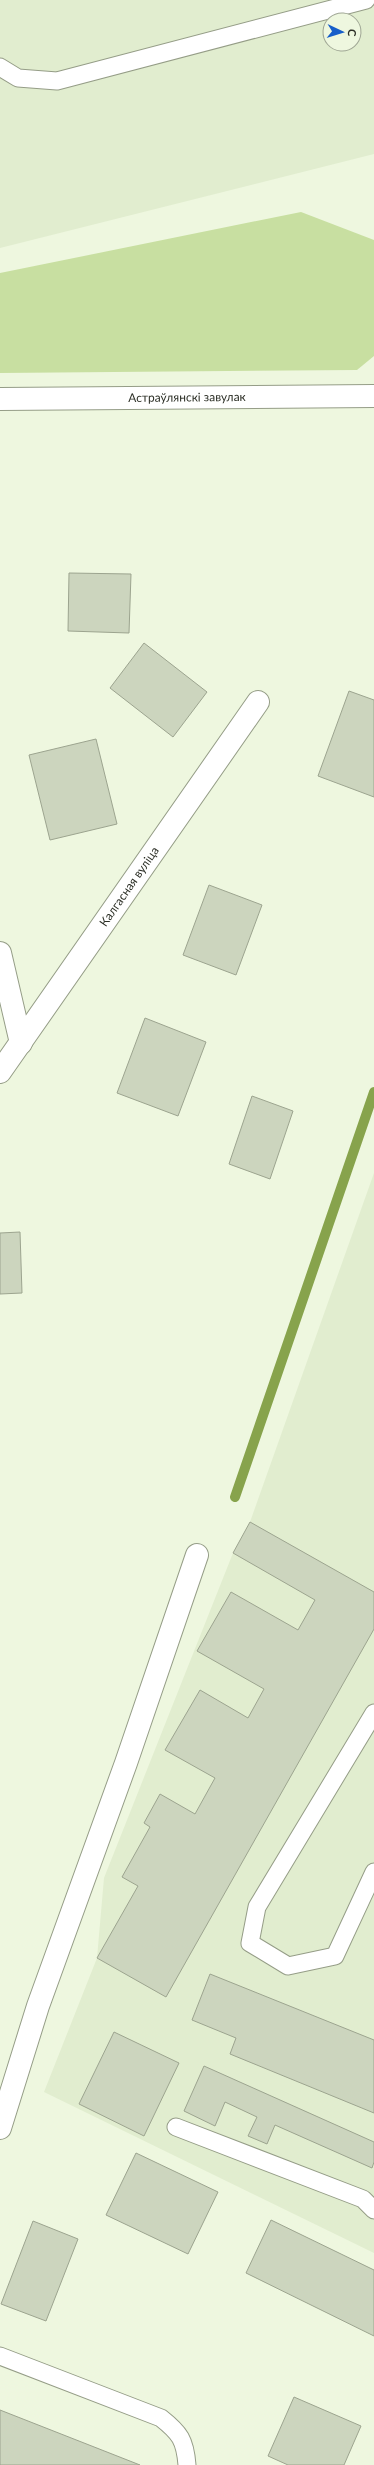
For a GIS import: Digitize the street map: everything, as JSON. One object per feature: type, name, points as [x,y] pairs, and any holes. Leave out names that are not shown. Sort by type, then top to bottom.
[{"type":"street","name":"Астраўлянскі завулак","points":[[0,399],[374,396]]},
{"type":"street","name":"Калгасная вуліца","points":[[0,1072],[258,702]]},
{"type":"street","points":[[0,953],[21,1043]]},
{"type":"street","points":[[0,2128],[38,2006],[126,1763],[197,1555]]},
{"type":"lane","points":[[0,67],[18,78],[57,81],[366,0]]},
{"type":"lane","points":[[374,1713],[257,1907],[250,1944],[288,1966],[335,1956],[374,1872]]},
{"type":"lane","points":[[176,2127],[363,2199],[374,2210]]},
{"type":"lane","points":[[0,2356],[161,2418],[177,2430],[186,2450],[187,2465]]},
{"type":"shaded area","points":[[0,0],[374,0],[374,154],[0,248]]},
{"type":"shaded area","points":[[374,1173],[374,2253],[44,2092],[97,1958],[104,1878],[233,1553],[250,1522]]},
{"type":"green space","points":[[301,212],[374,240],[374,356],[357,370],[0,373],[0,273]]},
{"type":"building","points":[[69,573],[131,574],[129,633],[68,631]]},
{"type":"building","points":[[144,643],[207,692],[173,737],[110,688]]},
{"type":"building","points":[[349,691],[374,700],[374,797],[318,776]]},
{"type":"building","points":[[96,739],[117,824],[50,840],[29,755]]},
{"type":"building","points":[[209,885],[262,905],[236,975],[183,955]]},
{"type":"building","points":[[145,1018],[206,1042],[178,1116],[117,1093]]},
{"type":"building","points":[[252,1096],[293,1111],[270,1179],[229,1164]]},
{"type":"building","points":[[20,1232],[22,1293],[0,1294],[0,1233]]},
{"type":"building","points":[[250,1522],[374,1592],[374,1629],[166,1997],[97,1958],[138,1886],[122,1877],[150,1827],[144,1823],[160,1794],[195,1814],[215,1778],[165,1750],[200,1690],[248,1718],[264,1689],[197,1651],[231,1592],[298,1630],[315,1600],[233,1553]]},
{"type":"building","points":[[210,1974],[374,2040],[374,2113],[230,2054],[236,2038],[192,2020]]},
{"type":"building","points":[[114,2032],[179,2063],[144,2136],[79,2104]]},
{"type":"building","points":[[204,2066],[374,2142],[374,2162],[372,2168],[275,2125],[267,2144],[248,2136],[257,2117],[225,2102],[215,2126],[184,2111]]},
{"type":"building","points":[[136,2153],[218,2192],[188,2254],[106,2215]]},
{"type":"building","points":[[271,2220],[374,2270],[374,2336],[246,2273]]},
{"type":"building","points":[[33,2221],[78,2239],[46,2321],[1,2304]]},
{"type":"building","points":[[294,2397],[361,2426],[344,2465],[288,2465],[268,2456]]},
{"type":"building","points":[[0,2410],[140,2465],[0,2465]]},
{"type":"waterway","points":[[235,1497],[374,1092]]}]
